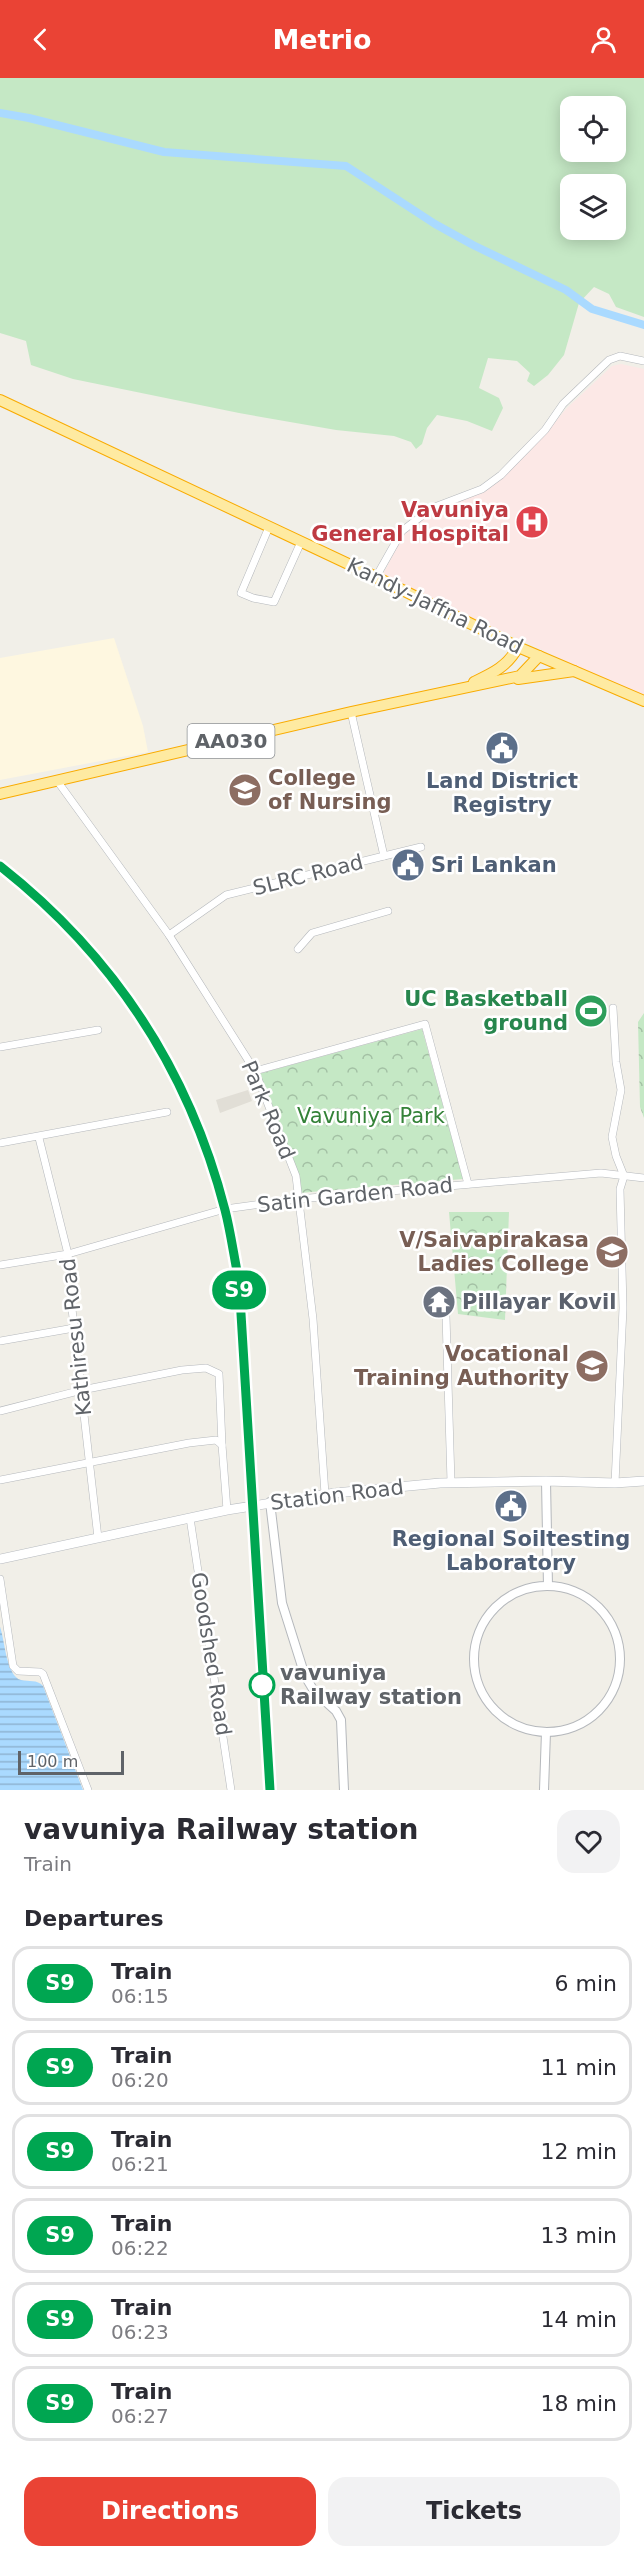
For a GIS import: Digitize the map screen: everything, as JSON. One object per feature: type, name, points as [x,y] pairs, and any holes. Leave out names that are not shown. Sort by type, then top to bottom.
[{"type":"highway","name":"Kandy-Jaffna Road","points":[[0,400],[519,647],[644,701]]},
{"type":"highway","name":"AA030","points":[[463,688],[499,670],[511,661],[519,647]]},
{"type":"highway","name":"AA030","points":[[0,794],[351,712],[520,676],[539,656]]},
{"type":"highway","points":[[495,682],[574,671]]},
{"type":"main road","name":"Station Road","points":[[0,1559],[227,1510],[325,1494],[451,1482],[615,1483],[644,1481]]},
{"type":"street","points":[[376,577],[402,531],[432,508],[482,489],[501,475],[545,430],[563,404],[609,360],[620,356],[630,356],[644,361]]},
{"type":"street","points":[[269,527],[241,593],[274,602],[301,542]]},
{"type":"street","name":"SLRC Road","points":[[169,935],[226,895],[384,856],[351,712]]},
{"type":"street","name":"Park Road","points":[[58,782],[169,935],[255,1071],[296,1176],[313,1319],[325,1494]]},
{"type":"street","points":[[384,856],[421,847]]},
{"type":"street","points":[[298,949],[312,933],[388,911]]},
{"type":"street","points":[[614,1008],[616,1062],[621,1090],[612,1137],[624,1176],[620,1189],[623,1308],[615,1483]]},
{"type":"street","points":[[255,1071],[425,1024],[468,1184]]},
{"type":"street","points":[[0,1047],[98,1030]]},
{"type":"street","points":[[0,1143],[39,1138],[167,1112]]},
{"type":"street","name":"Kathiresu Road","points":[[39,1138],[68,1254],[74,1328],[98,1538]]},
{"type":"street","name":"Satin Garden Road","points":[[0,1265],[68,1254],[225,1209],[298,1198],[601,1173],[644,1178]]},
{"type":"street","points":[[446,1316],[451,1482]]},
{"type":"street","points":[[0,1341],[74,1328]]},
{"type":"street","points":[[0,1411],[82,1390],[182,1370],[206,1368],[214,1371],[219,1374],[227,1510]]},
{"type":"street","points":[[0,1480],[208,1440],[216,1440],[222,1445]]},
{"type":"street","points":[[546,1481],[548,1586]]},
{"type":"street","points":[[270,1502],[282,1604],[304,1676],[314,1691],[336,1711],[341,1720],[344,1790]]},
{"type":"street","name":"Goodshed Road","points":[[190,1518],[231,1790]]},
{"type":"street","points":[[0,1579],[13,1666],[18,1671],[43,1674],[88,1790]]},
{"type":"street","points":[[548,1586],[570,1590],[591,1600],[607,1616],[617,1637],[621,1659],[617,1682],[606,1702],[590,1718],[569,1729],[546,1732],[521,1727],[499,1714],[483,1695],[475,1671],[475,1646],[484,1622],[501,1603],[523,1590],[548,1586]]},
{"type":"street","points":[[544,1790],[546,1732]]},
{"type":"shaded area","name":"Vavuniya General Hospital","points":[[621,364],[644,369],[644,697],[382,576],[404,534],[435,510],[484,492],[498,482],[531,450],[567,408],[612,366]]},
{"type":"shaded area","points":[[114,638],[143,726],[148,752],[0,780],[0,658]]},
{"type":"shaded area","points":[[248,1090],[252,1101],[220,1113],[216,1100]]},
{"type":"green space","points":[[0,78],[644,78],[644,317],[616,307],[609,294],[594,287],[579,303],[564,355],[548,375],[534,386],[527,381],[530,373],[517,361],[488,358],[479,388],[499,398],[503,408],[492,431],[467,421],[437,415],[427,428],[422,444],[416,449],[411,442],[394,436],[336,430],[239,413],[73,379],[31,365],[26,341],[0,333]]},
{"type":"green space","points":[[644,1013],[644,1118],[640,1107],[638,1022]]},
{"type":"green space","name":"Vavuniya Park","points":[[422,1029],[463,1179],[299,1193],[258,1074]]},
{"type":"green space","points":[[449,1212],[509,1212],[505,1320],[458,1314]]},
{"type":"water","points":[[0,1627],[12,1672],[21,1680],[36,1682],[43,1686],[83,1790],[0,1790]]},
{"type":"waterway","points":[[0,113],[29,118],[164,152],[346,166],[435,224],[566,290],[592,309],[644,325]]},
{"type":"railway","points":[[0,866],[41,901],[78,938],[111,977],[141,1019],[168,1063],[191,1110],[210,1159],[225,1210],[239,1281],[270,1790]]},
{"type":"train","name":"S9","points":[[0,866],[28,888],[95,954],[147,1024],[174,1072],[198,1127],[225,1209],[239,1281],[270,1790]]},
{"type":"place","name":"Vavuniya General Hospital","points":[[532,522]]},
{"type":"place","name":"Land District Registry","points":[[502,748]]},
{"type":"place","name":"College of Nursing","points":[[245,790]]},
{"type":"place","name":"Sri Lankan","points":[[408,865]]},
{"type":"place","name":"UC Basketball ground","points":[[591,1011]]},
{"type":"place","name":"V/Saivapirakasa Ladies College","points":[[612,1252]]},
{"type":"place","name":"Pillayar Kovil","points":[[439,1302]]},
{"type":"place","name":"Vocational Training Authority","points":[[592,1366]]},
{"type":"place","name":"Regional Soiltesting Laboratory","points":[[511,1506]]},
{"type":"place","name":"vavuniya Railway station","points":[[262,1685]]}]
